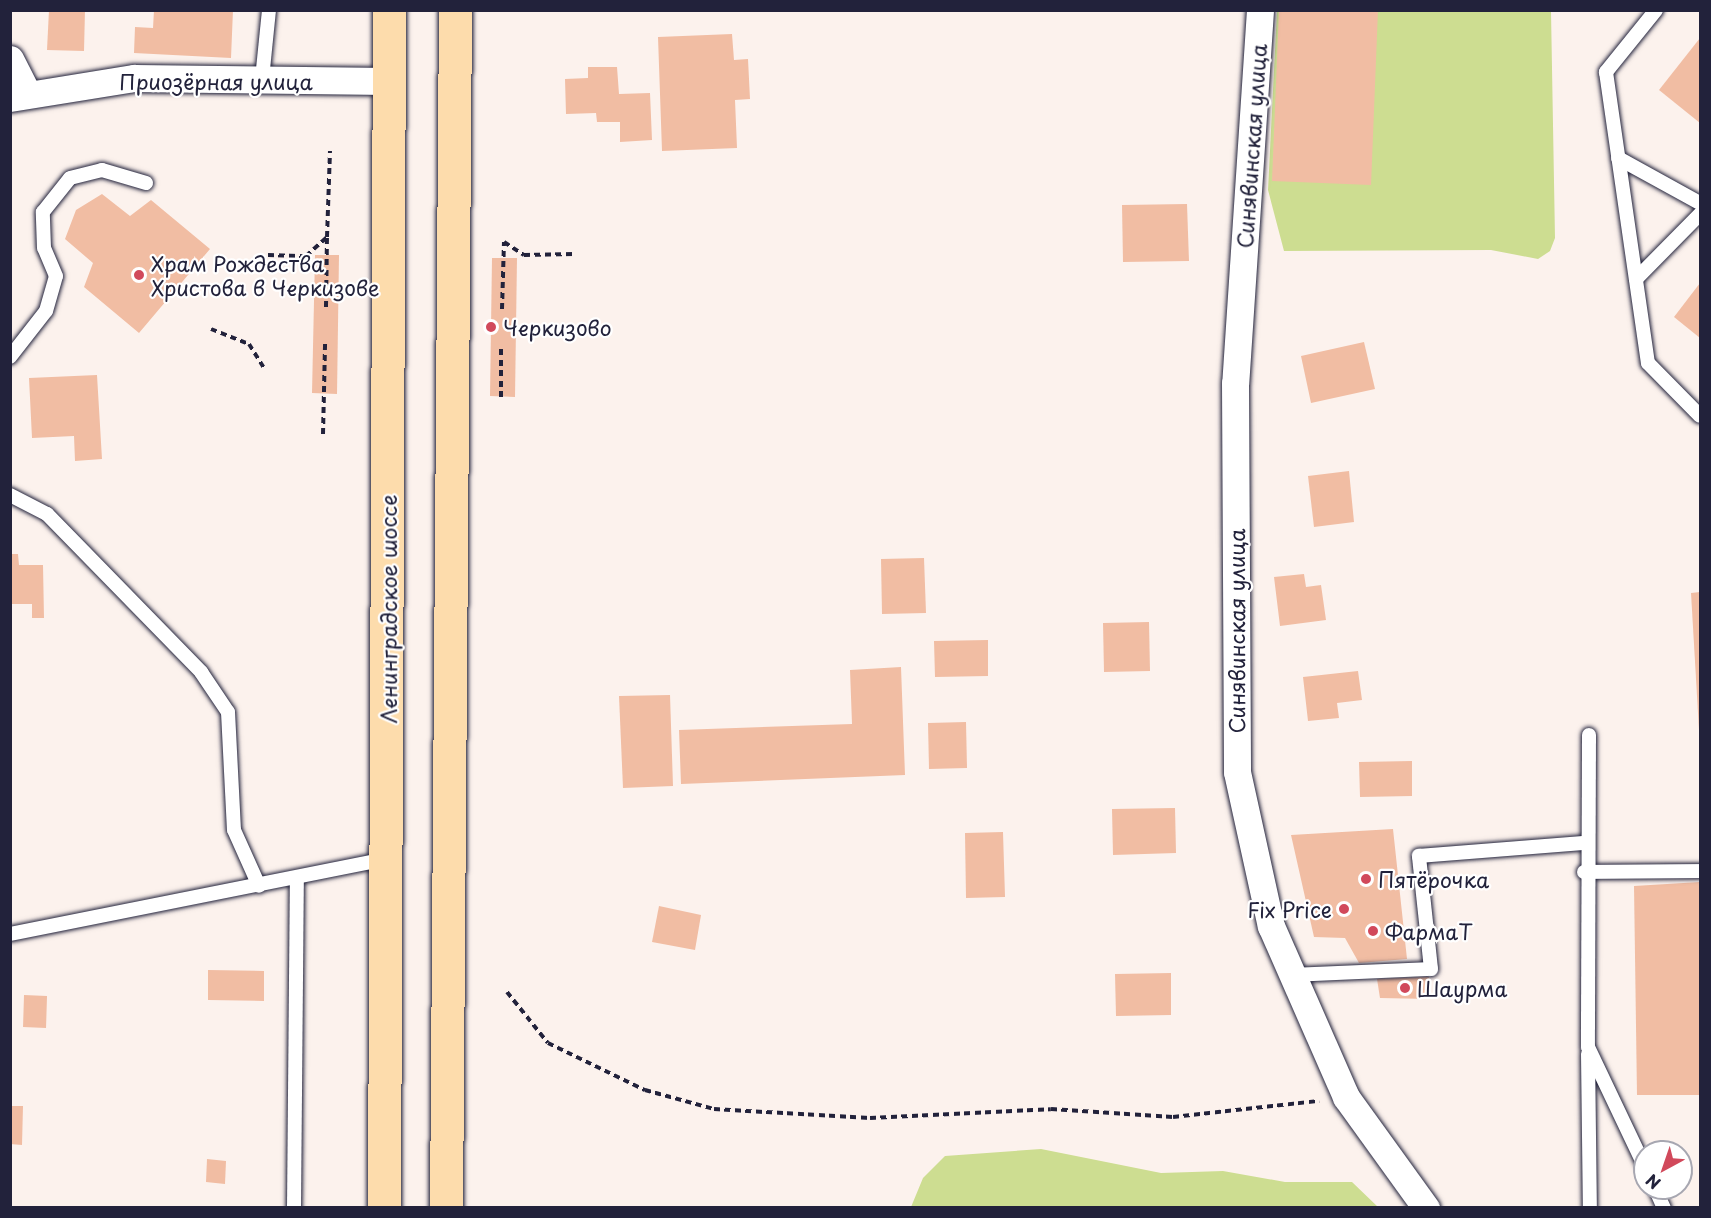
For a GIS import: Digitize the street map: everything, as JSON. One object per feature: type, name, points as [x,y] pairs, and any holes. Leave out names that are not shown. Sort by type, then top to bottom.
[{"type":"highway","name":"Ленинградское шоссе","points":[[384,1208],[390,10]]},
{"type":"highway","points":[[446,1208],[455,10]]},
{"type":"street","name":"Синявинская улица","points":[[1260,10],[1235,383],[1237,772],[1268,915],[1292,975],[1346,1097],[1426,1208]]},
{"type":"street","points":[[10,59],[19,95]]},
{"type":"street","name":"Приозёрная улица","points":[[19,95],[134,78],[388,81]]},
{"type":"lane","points":[[262,79],[269,10]]},
{"type":"lane","points":[[1656,10],[1606,72],[1648,363],[1701,416]]},
{"type":"lane","points":[[1618,158],[1701,202]]},
{"type":"lane","points":[[10,357],[46,311],[56,276],[44,248],[43,212],[49,204],[70,178],[102,170],[146,183]]},
{"type":"lane","points":[[1636,279],[1701,214]]},
{"type":"lane","points":[[10,495],[47,514],[201,672],[228,712],[234,830],[259,886]]},
{"type":"lane","points":[[1589,735],[1584,873],[1590,1208]]},
{"type":"lane","points":[[1292,975],[1431,969],[1419,856],[1585,843]]},
{"type":"lane","points":[[10,934],[297,879],[387,859]]},
{"type":"lane","points":[[1584,873],[1701,871]]},
{"type":"lane","points":[[294,1208],[297,879]]},
{"type":"lane","points":[[1588,1047],[1633,1142]]},
{"type":"path","points":[[326,307],[330,151]]},
{"type":"path","points":[[268,255],[306,256],[327,237]]},
{"type":"path","points":[[502,309],[504,242],[524,255],[574,254]]},
{"type":"path","points":[[211,329],[249,344],[265,370]]},
{"type":"path","points":[[323,434],[325,344]]},
{"type":"path","points":[[501,349],[501,397]]},
{"type":"path","points":[[507,992],[548,1043],[645,1090],[714,1109],[870,1118],[1050,1109],[1173,1116],[1346,1097]]},
{"type":"green space","points":[[1277,11],[1551,11],[1555,238],[1550,251],[1538,259],[1491,250],[1284,251],[1268,190]]},
{"type":"green space","points":[[1041,1149],[1161,1173],[1223,1171],[1285,1182],[1352,1182],[1378,1207],[911,1207],[923,1178],[945,1156]]},
{"type":"building","points":[[49,10],[85,10],[84,51],[47,50]]},
{"type":"building","points":[[154,10],[233,10],[231,58],[134,53],[135,27],[153,28]]},
{"type":"building","points":[[1279,10],[1378,10],[1371,185],[1272,181]]},
{"type":"building","points":[[732,34],[734,60],[748,59],[750,99],[735,100],[737,148],[662,151],[658,37]]},
{"type":"building","points":[[1700,38],[1700,123],[1659,90]]},
{"type":"building","points":[[588,67],[617,67],[619,94],[650,93],[652,140],[620,142],[620,122],[597,122],[596,113],[566,114],[565,79],[588,78]]},
{"type":"building","name":"Храм Рождества Христова в Черкизове","points":[[102,194],[130,216],[151,200],[210,249],[139,333],[84,287],[93,263],[65,239],[76,210]]},
{"type":"building","points":[[1187,204],[1189,261],[1123,262],[1122,205]]},
{"type":"building","points":[[315,255],[339,255],[337,394],[312,393]]},
{"type":"building","points":[[492,258],[517,258],[515,397],[490,396]]},
{"type":"building","points":[[1700,283],[1700,338],[1674,317]]},
{"type":"building","points":[[1364,342],[1375,389],[1311,403],[1301,356]]},
{"type":"building","points":[[97,375],[102,459],[75,461],[74,436],[32,438],[29,378]]},
{"type":"building","points":[[1349,471],[1354,522],[1314,527],[1308,476]]},
{"type":"building","points":[[10,554],[18,554],[19,565],[43,565],[44,618],[32,618],[32,604],[10,604]]},
{"type":"building","points":[[924,558],[926,613],[882,614],[881,559]]},
{"type":"building","points":[[1304,574],[1306,587],[1321,585],[1326,620],[1280,626],[1274,577]]},
{"type":"building","points":[[1700,592],[1700,730],[1699,730],[1691,593]]},
{"type":"building","points":[[1149,622],[1150,671],[1104,672],[1103,623]]},
{"type":"building","points":[[988,640],[988,676],[935,677],[934,641]]},
{"type":"building","points":[[901,667],[905,775],[681,784],[679,730],[852,724],[850,670]]},
{"type":"building","points":[[1358,671],[1362,700],[1337,703],[1339,718],[1308,721],[1303,677]]},
{"type":"building","points":[[670,695],[673,786],[623,788],[619,696]]},
{"type":"building","points":[[966,722],[967,768],[929,769],[928,723]]},
{"type":"building","points":[[1412,761],[1412,796],[1360,797],[1359,762]]},
{"type":"building","points":[[1175,808],[1176,853],[1113,855],[1112,809]]},
{"type":"building","points":[[1393,829],[1407,959],[1359,963],[1345,938],[1314,937],[1291,835]]},
{"type":"building","points":[[1003,832],[1005,897],[966,898],[965,833]]},
{"type":"building","points":[[1700,882],[1700,1095],[1637,1095],[1634,886]]},
{"type":"building","points":[[659,906],[701,915],[695,950],[652,942]]},
{"type":"building","points":[[208,970],[264,971],[264,1001],[208,1000]]},
{"type":"building","points":[[1171,973],[1171,1015],[1116,1016],[1115,974]]},
{"type":"building","points":[[1429,977],[1430,999],[1380,998],[1377,979]]},
{"type":"building","points":[[24,995],[47,996],[46,1028],[23,1027]]},
{"type":"building","points":[[10,1106],[23,1106],[22,1145],[10,1144]]},
{"type":"building","points":[[207,1159],[226,1161],[225,1184],[206,1182]]},
{"type":"place","name":"Храм Рождества Христова в Черкизове","points":[[139,275]]},
{"type":"place","name":"Черкизово","points":[[491,327]]},
{"type":"place","name":"Пятёрочка","points":[[1366,879]]},
{"type":"place","name":"Fix Price","points":[[1344,909]]},
{"type":"place","name":"ФармаТ","points":[[1373,931]]},
{"type":"place","name":"Шаурма","points":[[1405,988]]}]
